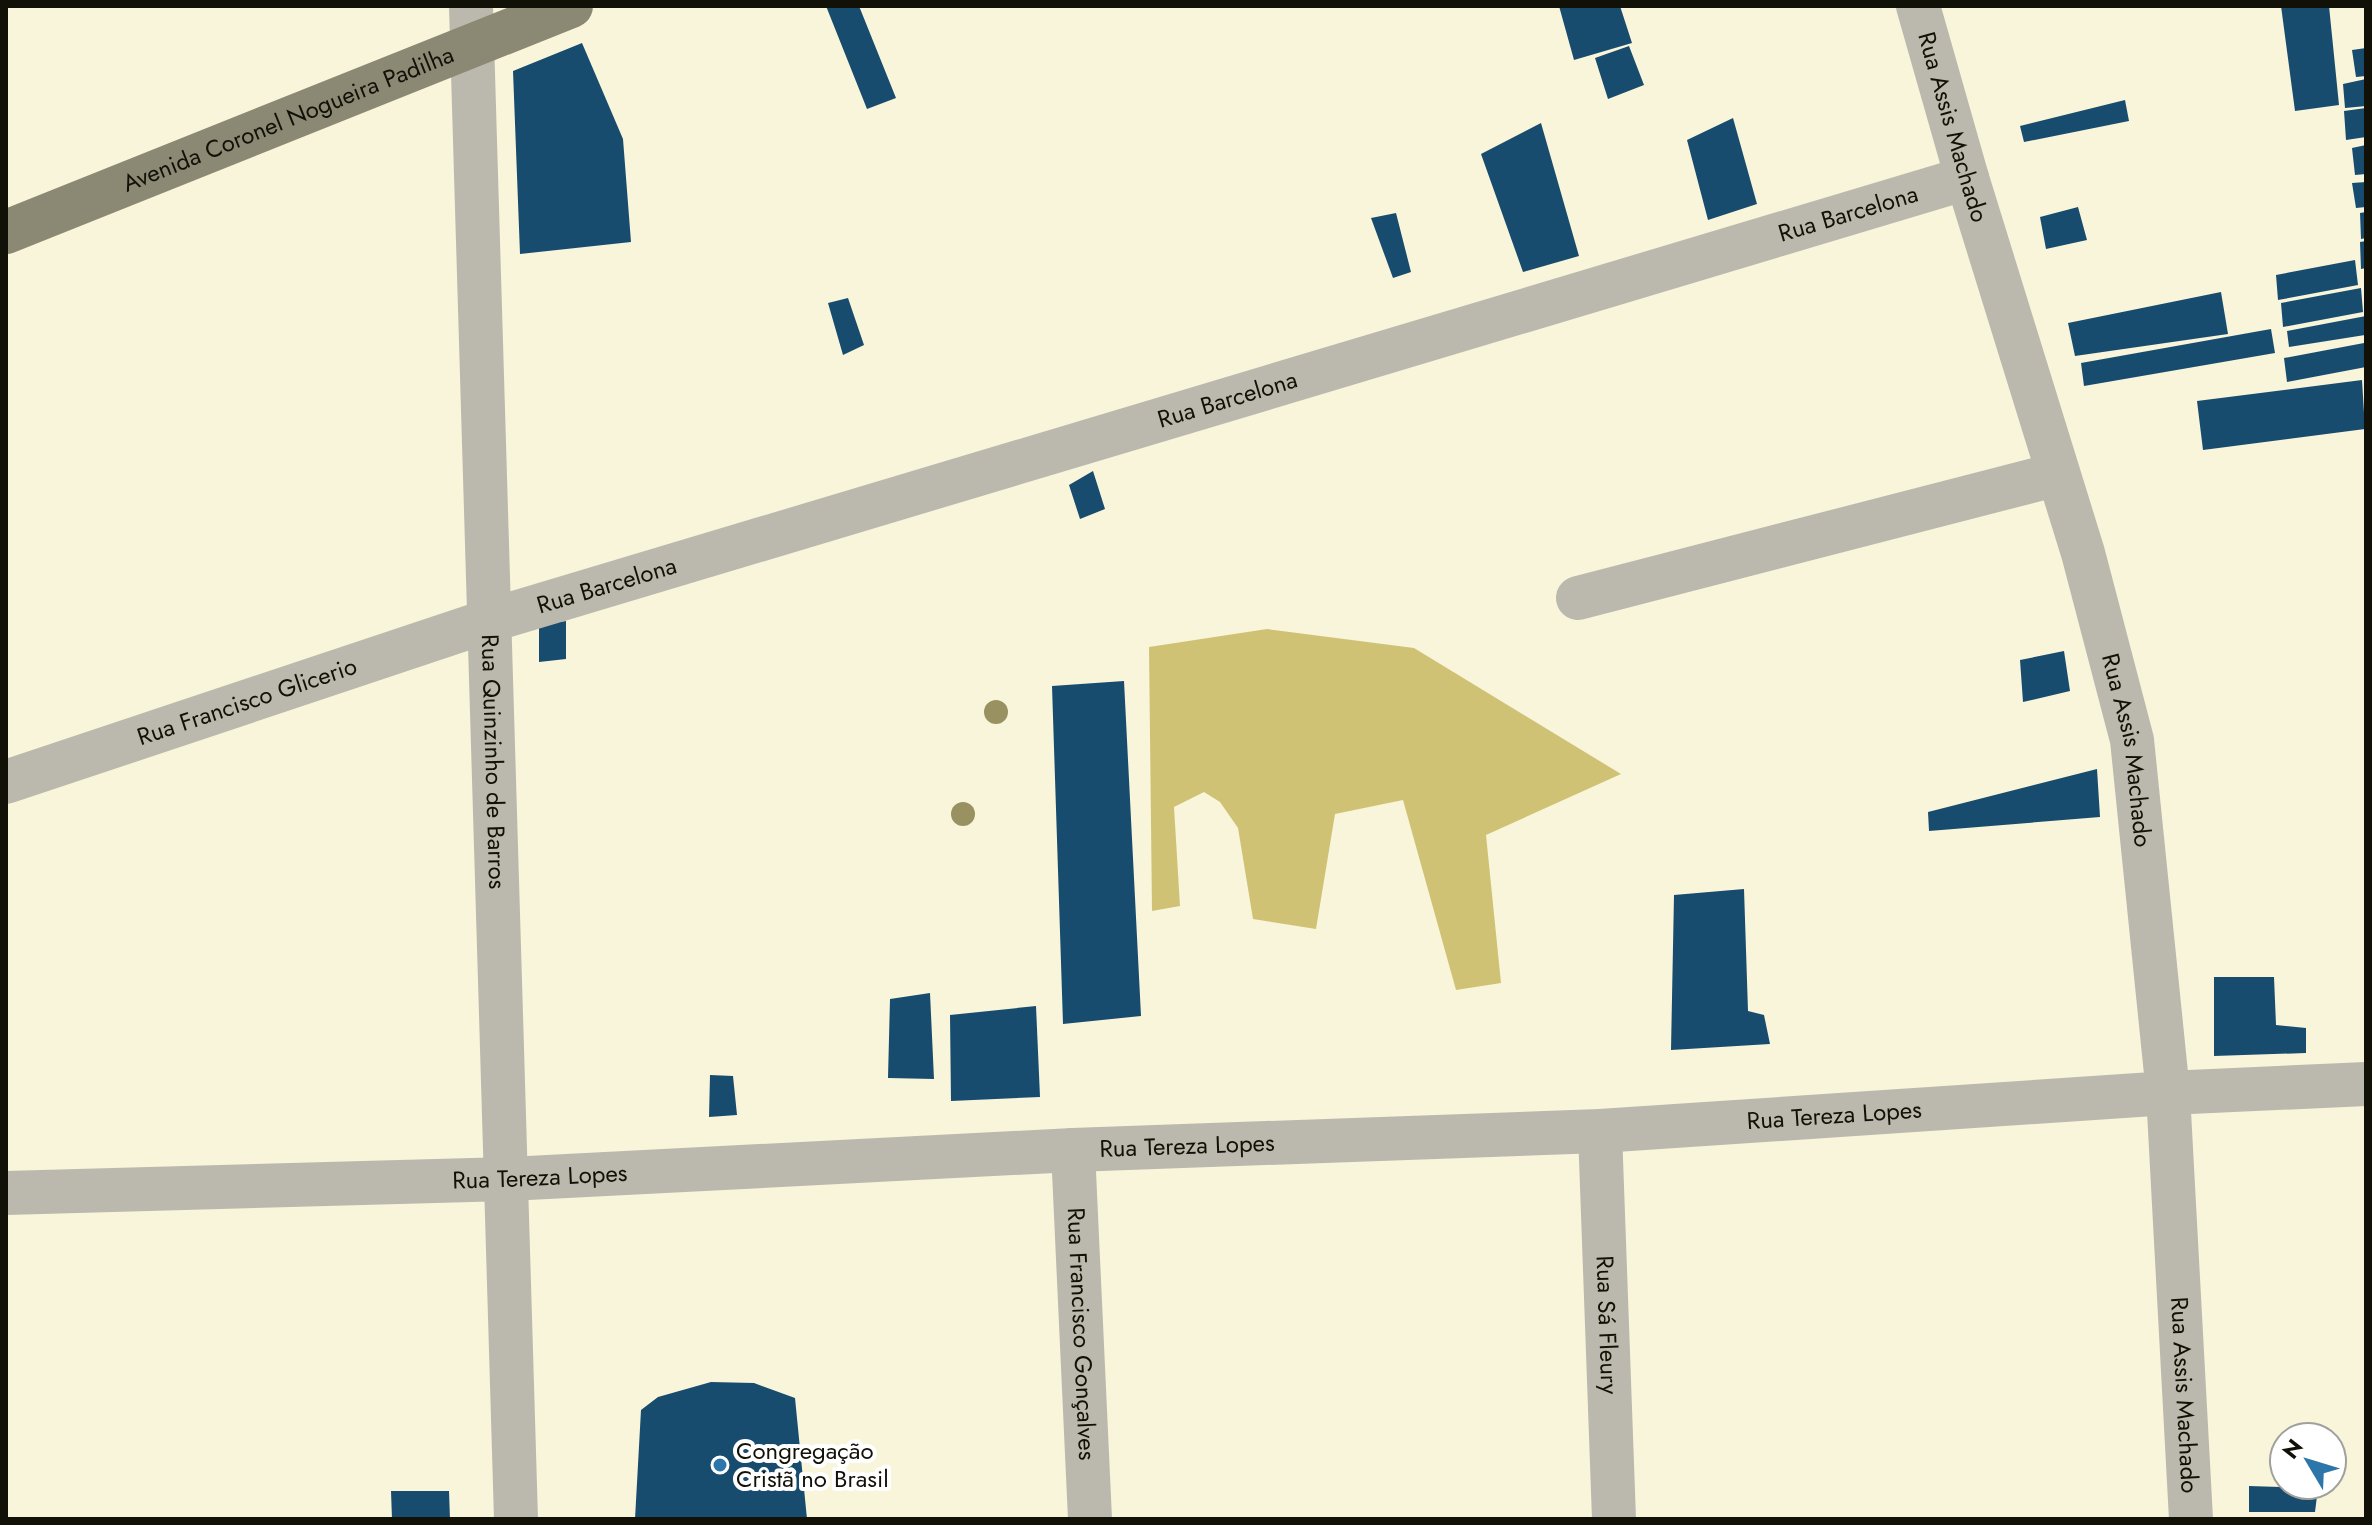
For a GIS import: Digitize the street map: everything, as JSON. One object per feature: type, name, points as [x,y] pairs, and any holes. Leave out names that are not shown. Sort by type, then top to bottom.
[{"type":"main road","name":"Avenida Coronel Nogueira Padilha","points":[[6,232],[384,79],[472,26],[571,6]]},
{"type":"street","name":"Rua Assis Machado","points":[[1918,6],[1967,178],[2083,553],[2132,740],[2168,1093],[2191,1519]]},
{"type":"street","name":"Rua Quinzinho de Barros","points":[[472,26],[516,1519]]},
{"type":"street","name":"Rua Barcelona","points":[[488,621],[1967,178]]},
{"type":"street","points":[[1578,598],[2058,474]]},
{"type":"street","name":"Rua Francisco Glicerio","points":[[6,782],[488,621]]},
{"type":"street","name":"Rua Tereza Lopes","points":[[6,1193],[508,1179],[1073,1150],[1600,1131],[2168,1093],[2366,1084]]},
{"type":"street","name":"Rua Sá Fleury","points":[[1600,1131],[1614,1519]]},
{"type":"street","name":"Rua Francisco Gonçalves","points":[[1073,1150],[1090,1519]]},
{"type":"shaded area","points":[[1267,629],[1414,648],[1621,774],[1486,835],[1501,983],[1456,990],[1403,800],[1335,814],[1316,929],[1253,919],[1238,828],[1220,802],[1204,792],[1174,807],[1180,906],[1152,911],[1149,647]]},
{"type":"building","points":[[826,6],[859,6],[896,98],[867,109]]},
{"type":"building","points":[[1559,6],[1620,6],[1632,43],[1574,60]]},
{"type":"building","points":[[2281,6],[2329,6],[2339,105],[2295,111]]},
{"type":"building","points":[[582,43],[623,139],[631,242],[520,254],[513,71]]},
{"type":"building","points":[[1629,46],[1644,85],[1608,99],[1595,58]]},
{"type":"building","points":[[2366,48],[2366,76],[2356,77],[2352,50]]},
{"type":"building","points":[[2366,79],[2366,106],[2345,108],[2343,84]]},
{"type":"building","points":[[2125,100],[2129,121],[2024,142],[2020,126]]},
{"type":"building","points":[[2366,108],[2366,137],[2346,140],[2344,111]]},
{"type":"building","points":[[1733,118],[1757,204],[1708,220],[1687,140]]},
{"type":"building","points":[[1541,123],[1579,256],[1523,272],[1481,154]]},
{"type":"building","points":[[2366,145],[2366,174],[2355,175],[2352,148]]},
{"type":"building","points":[[2366,182],[2366,207],[2356,208],[2352,183]]},
{"type":"building","points":[[2078,207],[2087,240],[2046,249],[2040,217]]},
{"type":"building","points":[[2366,212],[2366,238],[2361,239],[2360,213]]},
{"type":"building","points":[[1396,213],[1411,272],[1393,278],[1371,218]]},
{"type":"building","points":[[2366,241],[2366,268],[2361,269],[2360,242]]},
{"type":"building","points":[[2355,260],[2358,285],[2278,300],[2276,275]]},
{"type":"building","points":[[2361,288],[2363,312],[2283,327],[2281,303]]},
{"type":"building","points":[[2221,292],[2228,334],[2075,356],[2068,323]]},
{"type":"building","points":[[848,298],[864,345],[843,355],[828,303]]},
{"type":"building","points":[[2366,316],[2365,335],[2289,347],[2287,331]]},
{"type":"building","points":[[2271,329],[2275,353],[2084,386],[2081,363]]},
{"type":"building","points":[[2364,343],[2366,367],[2287,382],[2284,358]]},
{"type":"building","points":[[2362,380],[2365,429],[2203,450],[2197,401]]},
{"type":"building","points":[[1093,471],[1105,509],[1080,519],[1069,485]]},
{"type":"building","points":[[566,621],[566,659],[539,662],[539,625]]},
{"type":"building","points":[[2064,651],[2070,691],[2023,702],[2020,660]]},
{"type":"building","points":[[1124,681],[1141,1016],[1063,1024],[1052,686]]},
{"type":"building","points":[[2097,769],[2100,817],[1929,831],[1928,812]]},
{"type":"building","points":[[1744,889],[1748,1011],[1764,1015],[1770,1044],[1671,1050],[1674,895]]},
{"type":"building","points":[[2214,977],[2274,977],[2276,1025],[2306,1028],[2306,1053],[2214,1056]]},
{"type":"building","points":[[930,993],[934,1079],[888,1078],[890,999]]},
{"type":"building","points":[[1036,1006],[1040,1097],[951,1101],[950,1015]]},
{"type":"building","points":[[710,1075],[733,1076],[737,1115],[709,1117]]},
{"type":"building","name":"Congregação Cristã no Brasil","points":[[711,1382],[754,1383],[795,1398],[807,1519],[635,1519],[641,1410],[658,1397]]},
{"type":"building","points":[[2249,1486],[2268,1487],[2268,1501],[2316,1501],[2315,1512],[2249,1512]]},
{"type":"building","points":[[391,1491],[449,1491],[450,1519],[392,1519]]},
{"type":"place","name":"Congregação Cristã no Brasil","points":[[720,1465]]}]
